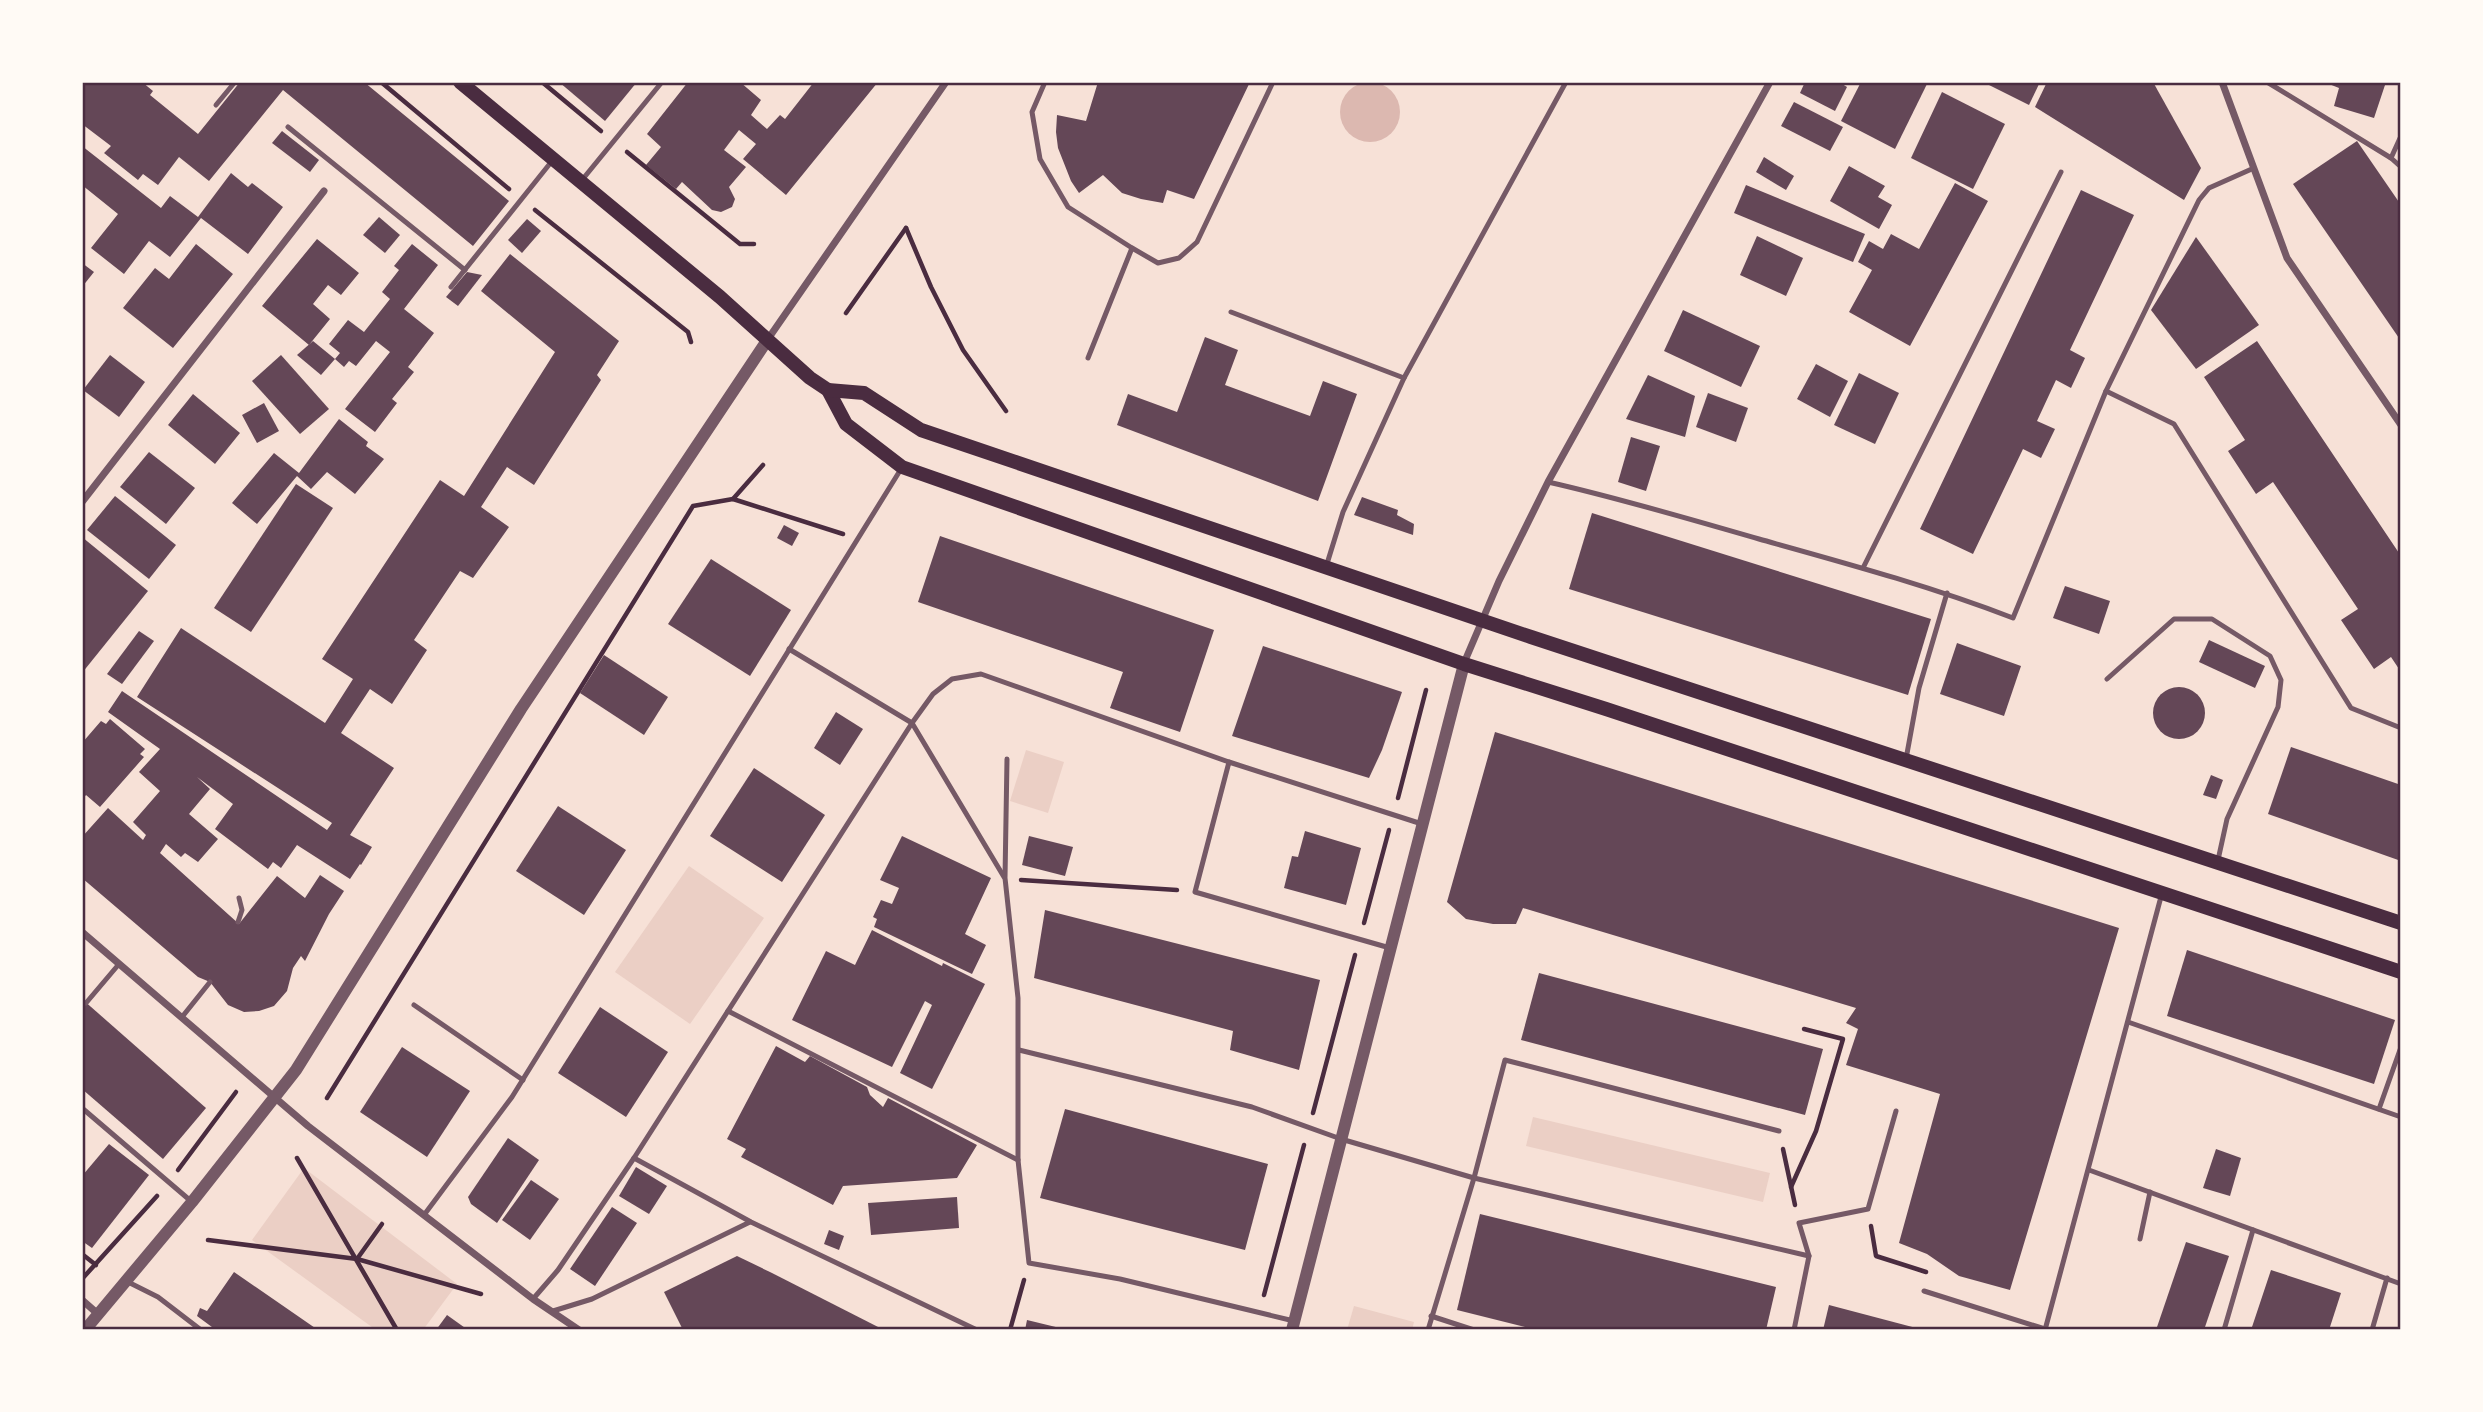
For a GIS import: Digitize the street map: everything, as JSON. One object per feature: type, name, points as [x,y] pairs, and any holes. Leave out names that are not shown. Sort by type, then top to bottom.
[{"type":"main road","points":[[460,82],[768,339],[810,378],[828,390],[846,424],[902,467],[1464,664],[2401,972]]},
{"type":"main road","points":[[828,390],[863,393],[921,430],[1482,621],[2401,923]]},
{"type":"street","points":[[85,1330],[192,1202],[296,1070],[521,709],[768,339],[946,82]]},
{"type":"street","points":[[1293,1326],[1464,664],[1548,482],[1770,82]]},
{"type":"street","points":[[2222,82],[2287,258],[2401,425]]},
{"type":"street","points":[[82,502],[324,191]]},
{"type":"street","points":[[82,932],[308,1126],[533,1299],[579,1330]]},
{"type":"street","points":[[82,1300],[98,1314]]},
{"type":"lane","points":[[216,105],[235,82]]},
{"type":"lane","points":[[580,181],[662,82]]},
{"type":"lane","points":[[1045,82],[1032,112],[1040,159],[1068,207],[1158,263],[1180,258],[1197,242],[1273,82]]},
{"type":"lane","points":[[1325,567],[1343,512],[1404,379],[1566,82]]},
{"type":"lane","points":[[2267,82],[2401,167]]},
{"type":"lane","points":[[288,127],[465,270]]},
{"type":"lane","points":[[2390,158],[2401,136]]},
{"type":"lane","points":[[452,287],[553,159]]},
{"type":"lane","points":[[1548,482],[1863,568],[1947,593],[2013,618],[2106,391],[2199,200],[2209,188],[2254,168]]},
{"type":"lane","points":[[1863,568],[2061,172]]},
{"type":"lane","points":[[1088,358],[1132,248]]},
{"type":"lane","points":[[1231,312],[1404,379]]},
{"type":"lane","points":[[2106,391],[2174,424],[2351,708],[2401,728]]},
{"type":"lane","points":[[424,1215],[523,1080],[902,467]]},
{"type":"lane","points":[[1906,760],[1919,688],[1947,593]]},
{"type":"lane","points":[[2107,679],[2174,619],[2212,619],[2270,656],[2281,680],[2278,707],[2227,819],[2217,863]]},
{"type":"lane","points":[[789,649],[912,723],[1005,878]]},
{"type":"lane","points":[[533,1299],[558,1270],[634,1158],[912,723],[933,694],[951,678],[981,674],[1229,762],[1422,824]]},
{"type":"lane","points":[[1007,759],[1005,878],[1018,998],[1018,1160],[1029,1263],[1119,1279],[1259,1312],[1293,1326]]},
{"type":"lane","points":[[1229,762],[1195,892],[1390,949]]},
{"type":"lane","points":[[1924,1291],[2045,1330],[2162,893]]},
{"type":"lane","points":[[238,922],[242,910],[239,898]]},
{"type":"lane","points":[[86,1003],[119,964]]},
{"type":"lane","points":[[182,1017],[210,982]]},
{"type":"lane","points":[[414,1005],[523,1080]]},
{"type":"lane","points":[[728,1011],[1018,1160]]},
{"type":"lane","points":[[2128,1022],[2401,1117]]},
{"type":"lane","points":[[2379,1109],[2401,1046]]},
{"type":"lane","points":[[1019,1050],[1252,1107],[1341,1139],[1475,1178],[1809,1256]]},
{"type":"lane","points":[[1428,1330],[1475,1178],[1505,1060],[1779,1131]]},
{"type":"lane","points":[[82,1108],[192,1202]]},
{"type":"lane","points":[[1794,1330],[1809,1256],[1799,1223],[1868,1209],[1896,1111]]},
{"type":"lane","points":[[634,1158],[751,1222],[977,1330]]},
{"type":"lane","points":[[2089,1170],[2401,1284]]},
{"type":"lane","points":[[2140,1239],[2150,1192]]},
{"type":"lane","points":[[552,1311],[592,1299],[751,1222]]},
{"type":"lane","points":[[2224,1330],[2253,1230]]},
{"type":"lane","points":[[2372,1330],[2387,1278]]},
{"type":"lane","points":[[126,1282],[158,1297],[201,1330]]},
{"type":"lane","points":[[1432,1316],[1474,1330]]},
{"type":"path","points":[[542,82],[740,244],[754,244]]},
{"type":"path","points":[[846,313],[906,228],[931,287],[963,350],[1006,411]]},
{"type":"path","points":[[733,499],[764,465]]},
{"type":"path","points":[[327,1098],[693,506],[733,499],[859,539]]},
{"type":"path","points":[[1259,1312],[1426,690]]},
{"type":"path","points":[[1005,878],[1195,892]]},
{"type":"path","points":[[1791,1187],[1816,1131],[1843,1039],[1804,1029]]},
{"type":"path","points":[[230,1104],[236,1092]]},
{"type":"path","points":[[1779,1131],[1799,1223]]},
{"type":"path","points":[[297,1158],[397,1330]]},
{"type":"path","points":[[1868,1209],[1876,1256],[1927,1272]]},
{"type":"path","points":[[357,1259],[382,1224]]},
{"type":"path","points":[[208,1240],[357,1259],[481,1294]]},
{"type":"path","points":[[82,1254],[96,1265]]},
{"type":"path","points":[[1010,1330],[1029,1263]]},
{"type":"shaded area","points":[[1370,82],[1387,87],[1395,95],[1400,112],[1395,129],[1387,137],[1370,142],[1353,137],[1345,129],[1340,112],[1345,95],[1353,87]]},
{"type":"shaded area","points":[[1026,750],[1064,762],[1048,813],[1010,801]]},
{"type":"shaded area","points":[[689,866],[764,918],[690,1024],[615,972]]},
{"type":"shaded area","points":[[1533,1117],[1770,1173],[1763,1202],[1526,1146]]},
{"type":"shaded area","points":[[304,1168],[457,1284],[423,1330],[376,1330],[252,1240]]},
{"type":"shaded area","points":[[1354,1306],[1414,1322],[1412,1330],[1347,1330]]},
{"type":"building","points":[[82,82],[142,82],[153,91],[150,95],[198,134],[240,82],[364,82],[509,201],[473,246],[283,90],[209,181],[179,157],[158,185],[143,174],[138,180],[104,153],[111,146],[82,124]]},
{"type":"building","points":[[559,82],[637,82],[605,121]]},
{"type":"building","points":[[688,82],[740,82],[761,100],[751,115],[767,129],[780,115],[785,119],[814,82],[878,82],[786,195],[743,159],[756,144],[739,130],[724,150],[746,167],[729,187],[735,199],[732,207],[721,212],[712,210],[682,182],[676,189],[646,165],[661,147],[647,134]]},
{"type":"building","points":[[1098,82],[1250,82],[1194,199],[1167,190],[1163,203],[1122,193],[1103,175],[1079,193],[1071,181],[1058,148],[1057,115],[1086,121]]},
{"type":"building","points":[[1805,82],[1839,82],[1847,87],[1835,111],[1800,93]]},
{"type":"building","points":[[1861,82],[1927,84],[1895,149],[1841,121]]},
{"type":"building","points":[[1983,82],[2040,82],[2029,105]]},
{"type":"building","points":[[2047,82],[2153,82],[2201,168],[2184,200],[2035,107]]},
{"type":"building","points":[[2324,82],[2386,82],[2374,118],[2334,106],[2339,88]]},
{"type":"building","points":[[1942,92],[2005,124],[1973,189],[1911,158]]},
{"type":"building","points":[[1794,102],[1843,127],[1830,151],[1781,126]]},
{"type":"building","points":[[282,131],[319,160],[310,172],[272,143]]},
{"type":"building","points":[[2357,141],[2401,205],[2401,341],[2293,184]]},
{"type":"building","points":[[82,146],[161,208],[170,196],[198,217],[231,173],[248,187],[252,183],[283,207],[248,254],[201,218],[170,257],[149,241],[124,274],[91,248],[118,214],[82,185]]},
{"type":"building","points":[[1764,157],[1794,176],[1786,190],[1756,172]]},
{"type":"building","points":[[1849,166],[1885,186],[1878,197],[1892,205],[1879,229],[1830,201]]},
{"type":"building","points":[[1955,183],[1988,201],[1910,346],[1849,312],[1872,270],[1858,262],[1869,241],[1883,249],[1891,234],[1919,249]]},
{"type":"building","points":[[1746,185],[1865,234],[1853,262],[1734,213]]},
{"type":"building","points":[[2081,190],[2134,215],[2070,350],[2085,358],[2071,388],[2056,380],[2037,421],[2055,429],[2041,458],[2023,449],[1973,554],[1920,529]]},
{"type":"building","points":[[379,217],[400,235],[385,253],[363,235]]},
{"type":"building","points":[[527,219],[541,231],[522,253],[508,240]]},
{"type":"building","points":[[1757,236],[1803,258],[1786,296],[1740,275]]},
{"type":"building","points":[[2196,237],[2259,325],[2196,369],[2151,310]]},
{"type":"building","points":[[317,239],[359,273],[341,295],[328,285],[313,304],[330,319],[309,345],[262,306]]},
{"type":"building","points":[[196,244],[233,274],[173,348],[123,308],[155,268],[169,279]]},
{"type":"building","points":[[412,244],[438,265],[404,309],[434,333],[408,367],[414,372],[392,399],[397,403],[375,432],[345,409],[390,352],[376,341],[356,366],[349,361],[344,367],[335,359],[340,353],[329,344],[348,320],[364,332],[390,299],[382,292],[399,270],[394,266]]},
{"type":"building","points":[[510,254],[619,341],[597,375],[601,380],[534,485],[507,467],[481,507],[509,527],[473,578],[460,571],[414,640],[427,650],[392,704],[370,689],[341,733],[394,768],[350,835],[372,847],[350,879],[297,845],[281,868],[273,862],[268,869],[215,829],[233,804],[197,777],[210,789],[189,814],[218,839],[198,862],[185,853],[181,857],[166,844],[160,853],[239,924],[277,876],[305,898],[320,875],[344,891],[305,961],[301,956],[293,968],[287,991],[274,1006],[244,1012],[228,1005],[210,982],[198,977],[82,878],[82,837],[108,808],[143,840],[146,835],[133,822],[160,791],[139,772],[160,749],[108,712],[122,691],[327,830],[332,823],[137,697],[181,628],[325,723],[353,679],[322,659],[440,480],[464,496],[555,352],[481,291]]},
{"type":"building","points":[[82,263],[94,272],[82,287]]},
{"type":"building","points":[[467,272],[482,275],[458,306],[446,297]]},
{"type":"building","points":[[1683,310],[1760,346],[1741,387],[1664,351]]},
{"type":"building","points":[[1205,337],[1238,350],[1225,385],[1310,416],[1323,381],[1357,394],[1318,501],[1117,425],[1128,394],[1177,412]]},
{"type":"building","points":[[313,341],[335,359],[321,375],[297,355]]},
{"type":"building","points":[[2257,341],[2401,556],[2401,672],[2391,657],[2374,669],[2341,620],[2358,609],[2273,482],[2256,494],[2228,451],[2245,440],[2204,377]]},
{"type":"building","points":[[110,355],[145,382],[119,417],[83,390]]},
{"type":"building","points":[[281,355],[329,409],[300,434],[252,381]]},
{"type":"building","points":[[1816,364],[1848,381],[1830,417],[1797,399]]},
{"type":"building","points":[[1859,373],[1899,393],[1875,444],[1834,425]]},
{"type":"building","points":[[1648,375],[1695,396],[1685,437],[1626,419]]},
{"type":"building","points":[[1708,393],[1748,408],[1736,442],[1696,427]]},
{"type":"building","points":[[193,394],[240,433],[215,464],[168,425]]},
{"type":"building","points":[[264,403],[279,431],[257,443],[242,415]]},
{"type":"building","points":[[339,419],[368,442],[366,446],[384,459],[355,494],[327,472],[311,489],[297,476],[257,524],[232,503],[274,453],[299,473]]},
{"type":"building","points":[[1631,437],[1660,446],[1646,491],[1618,482]]},
{"type":"building","points":[[149,452],[195,488],[166,524],[120,487]]},
{"type":"building","points":[[296,484],[333,508],[251,632],[214,608]]},
{"type":"building","points":[[115,496],[176,545],[149,579],[87,530]]},
{"type":"building","points":[[1362,497],[1398,510],[1397,515],[1414,524],[1413,535],[1354,515]]},
{"type":"building","points":[[1592,513],[1931,619],[1908,695],[1569,589]]},
{"type":"building","points":[[784,525],[799,533],[792,546],[777,538]]},
{"type":"building","points":[[940,536],[1214,630],[1180,732],[1110,708],[1123,672],[918,602]]},
{"type":"building","points":[[82,537],[148,591],[82,673]]},
{"type":"building","points":[[711,559],[791,610],[750,676],[668,624]]},
{"type":"building","points":[[2065,586],[2110,601],[2099,634],[2053,618]]},
{"type":"building","points":[[139,631],[154,641],[122,684],[107,674]]},
{"type":"building","points":[[2209,640],[2265,666],[2255,688],[2199,662]]},
{"type":"building","points":[[1957,643],[2021,666],[2004,716],[1940,694]]},
{"type":"building","points":[[1263,646],[1402,692],[1382,750],[1369,778],[1232,736]]},
{"type":"building","points":[[604,655],[668,697],[644,735],[580,693]]},
{"type":"building","points":[[2179,687],[2198,694],[2205,713],[2198,732],[2179,739],[2160,732],[2153,713],[2160,694]]},
{"type":"building","points":[[836,712],[863,729],[840,765],[814,748]]},
{"type":"building","points":[[110,719],[145,749],[140,754],[144,757],[100,807],[86,795],[82,800],[82,743],[101,721],[106,724]]},
{"type":"building","points":[[1495,732],[2119,928],[2010,1290],[1959,1276],[1927,1254],[1899,1243],[1940,1094],[1846,1065],[1858,1029],[1846,1023],[1856,1008],[1523,908],[1516,924],[1493,924],[1466,919],[1447,902]]},
{"type":"building","points":[[2291,747],[2401,785],[2401,861],[2268,814]]},
{"type":"building","points":[[754,768],[825,815],[782,882],[710,836]]},
{"type":"building","points":[[2211,775],[2223,780],[2216,799],[2203,795]]},
{"type":"building","points":[[558,806],[626,850],[584,915],[516,871]]},
{"type":"building","points":[[1305,831],[1361,848],[1346,905],[1284,888],[1292,856],[1298,857]]},
{"type":"building","points":[[902,836],[991,878],[965,934],[986,945],[972,974],[874,927],[877,919],[873,917],[881,900],[892,904],[899,888],[880,880]]},
{"type":"building","points":[[1029,836],[1073,847],[1065,876],[1022,865]]},
{"type":"building","points":[[1045,910],[1320,980],[1299,1070],[1230,1050],[1233,1031],[1034,978]]},
{"type":"building","points":[[872,930],[942,966],[943,963],[985,984],[932,1089],[900,1073],[932,1005],[925,1001],[892,1067],[792,1020],[826,951],[855,965]]},
{"type":"building","points":[[2187,950],[2395,1020],[2374,1084],[2167,1016]]},
{"type":"building","points":[[1539,973],[1823,1049],[1805,1115],[1521,1040]]},
{"type":"building","points":[[82,999],[206,1108],[163,1159],[82,1089]]},
{"type":"building","points":[[600,1007],[668,1052],[626,1117],[558,1073]]},
{"type":"building","points":[[776,1046],[805,1062],[810,1056],[867,1087],[870,1095],[883,1107],[888,1098],[977,1145],[957,1178],[843,1186],[833,1205],[741,1157],[746,1149],[727,1139]]},
{"type":"building","points":[[402,1047],[470,1091],[427,1157],[360,1112]]},
{"type":"building","points":[[1065,1109],[1268,1164],[1245,1250],[1040,1198]]},
{"type":"building","points":[[508,1138],[539,1160],[497,1223],[471,1204],[468,1197]]},
{"type":"building","points":[[109,1144],[149,1175],[92,1248],[82,1241],[82,1176]]},
{"type":"building","points":[[2216,1149],[2241,1158],[2230,1196],[2203,1188]]},
{"type":"building","points":[[636,1167],[667,1186],[649,1214],[619,1196]]},
{"type":"building","points":[[531,1180],[559,1199],[530,1240],[502,1220]]},
{"type":"building","points":[[957,1197],[959,1228],[871,1235],[868,1203]]},
{"type":"building","points":[[612,1207],[637,1223],[595,1286],[570,1269]]},
{"type":"building","points":[[1480,1214],[1776,1287],[1766,1330],[1537,1330],[1457,1310]]},
{"type":"building","points":[[829,1230],[844,1236],[839,1250],[824,1244]]},
{"type":"building","points":[[2186,1242],[2229,1256],[2204,1330],[2156,1330]]},
{"type":"building","points":[[737,1256],[884,1330],[683,1330],[664,1292]]},
{"type":"building","points":[[2271,1270],[2341,1293],[2329,1330],[2251,1330]]},
{"type":"building","points":[[234,1272],[318,1330],[216,1330],[197,1316],[200,1308],[207,1311]]},
{"type":"building","points":[[1829,1305],[1920,1329],[1920,1330],[1823,1330]]},
{"type":"building","points":[[447,1315],[468,1330],[436,1330]]},
{"type":"building","points":[[1027,1320],[1064,1329],[1025,1330]]}]
